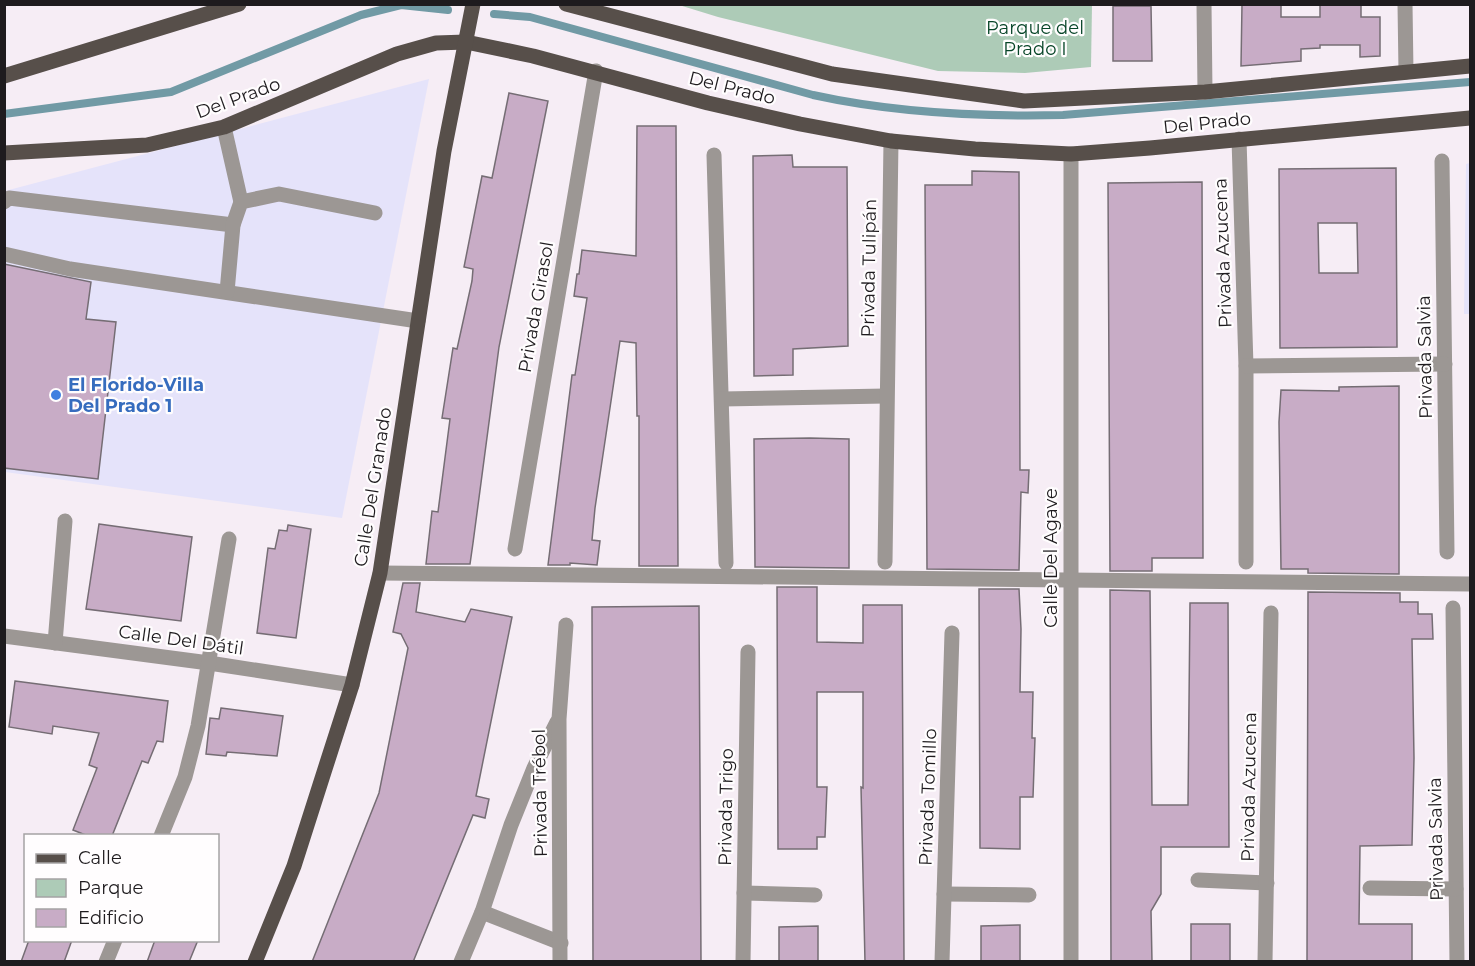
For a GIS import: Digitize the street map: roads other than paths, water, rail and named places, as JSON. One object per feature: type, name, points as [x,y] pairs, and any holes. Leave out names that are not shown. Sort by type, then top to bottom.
[{"type":"main road","points":[[4,76],[239,4]]},
{"type":"main road","name":"Calle Del Granado","points":[[255,962],[294,866],[352,685],[380,573],[444,151],[473,4]]},
{"type":"main road","name":"Del Prado","points":[[566,4],[832,75],[1024,101],[1205,92],[1470,66]]},
{"type":"main road","name":"Del Prado","points":[[4,153],[147,145],[224,127],[397,54],[436,43],[466,42],[596,71],[708,103],[800,124],[891,141],[975,150],[1071,154],[1470,118]]},
{"type":"street","points":[[1204,4],[1205,92]]},
{"type":"street","points":[[1405,4],[1406,72]]},
{"type":"street","name":"Privada Girasol","points":[[514,549],[596,71]]},
{"type":"street","points":[[224,127],[241,202],[233,225],[227,292]]},
{"type":"street","name":"Privada Azucena","points":[[1239,139],[1246,366],[1246,562]]},
{"type":"street","name":"Privada Tulipán","points":[[885,562],[891,141]]},
{"type":"street","name":"Calle Del Agave","points":[[1071,154],[1071,962]]},
{"type":"street","points":[[714,155],[726,562]]},
{"type":"street","name":"Privada Salvia","points":[[1442,161],[1447,552]]},
{"type":"street","points":[[241,202],[279,194],[375,213]]},
{"type":"street","points":[[4,202],[9,198],[233,225]]},
{"type":"street","points":[[4,254],[70,269],[418,321]]},
{"type":"street","points":[[1246,366],[1445,364]]},
{"type":"street","points":[[722,399],[886,396]]},
{"type":"street","points":[[55,643],[65,521]]},
{"type":"street","points":[[162,834],[185,777],[198,726],[230,539]]},
{"type":"street","points":[[380,573],[1470,584]]},
{"type":"street","name":"Privada Salvia","points":[[1453,608],[1457,962]]},
{"type":"street","name":"Privada Azucena","points":[[1265,962],[1271,613]]},
{"type":"street","name":"Privada Trébol","points":[[560,962],[559,719],[566,625]]},
{"type":"street","name":"Privada Tomillo","points":[[942,962],[952,633]]},
{"type":"street","name":"Calle Del Dátil","points":[[4,636],[209,663],[352,685]]},
{"type":"street","name":"Privada Trigo","points":[[743,962],[748,652]]},
{"type":"street","points":[[461,962],[482,912],[534,768],[559,719]]},
{"type":"street","points":[[1198,880],[1266,883]]},
{"type":"street","points":[[1371,888],[1456,889]]},
{"type":"street","points":[[744,893],[815,895]]},
{"type":"street","points":[[944,894],[1029,895]]},
{"type":"street","points":[[482,912],[561,943]]},
{"type":"street","points":[[106,962],[114,942]]},
{"type":"waterway","points":[[4,114],[171,92],[361,15],[401,5],[448,10]]},
{"type":"waterway","points":[[494,14],[530,17],[813,95],[906,110],[1000,115],[1063,115],[1470,82]]},
{"type":"place","name":"El Florido-Villa Del Prado 1","points":[[56,395]]},
{"type":"park label","name":"Parque del Prado I","points":[[1035,38]]}]
